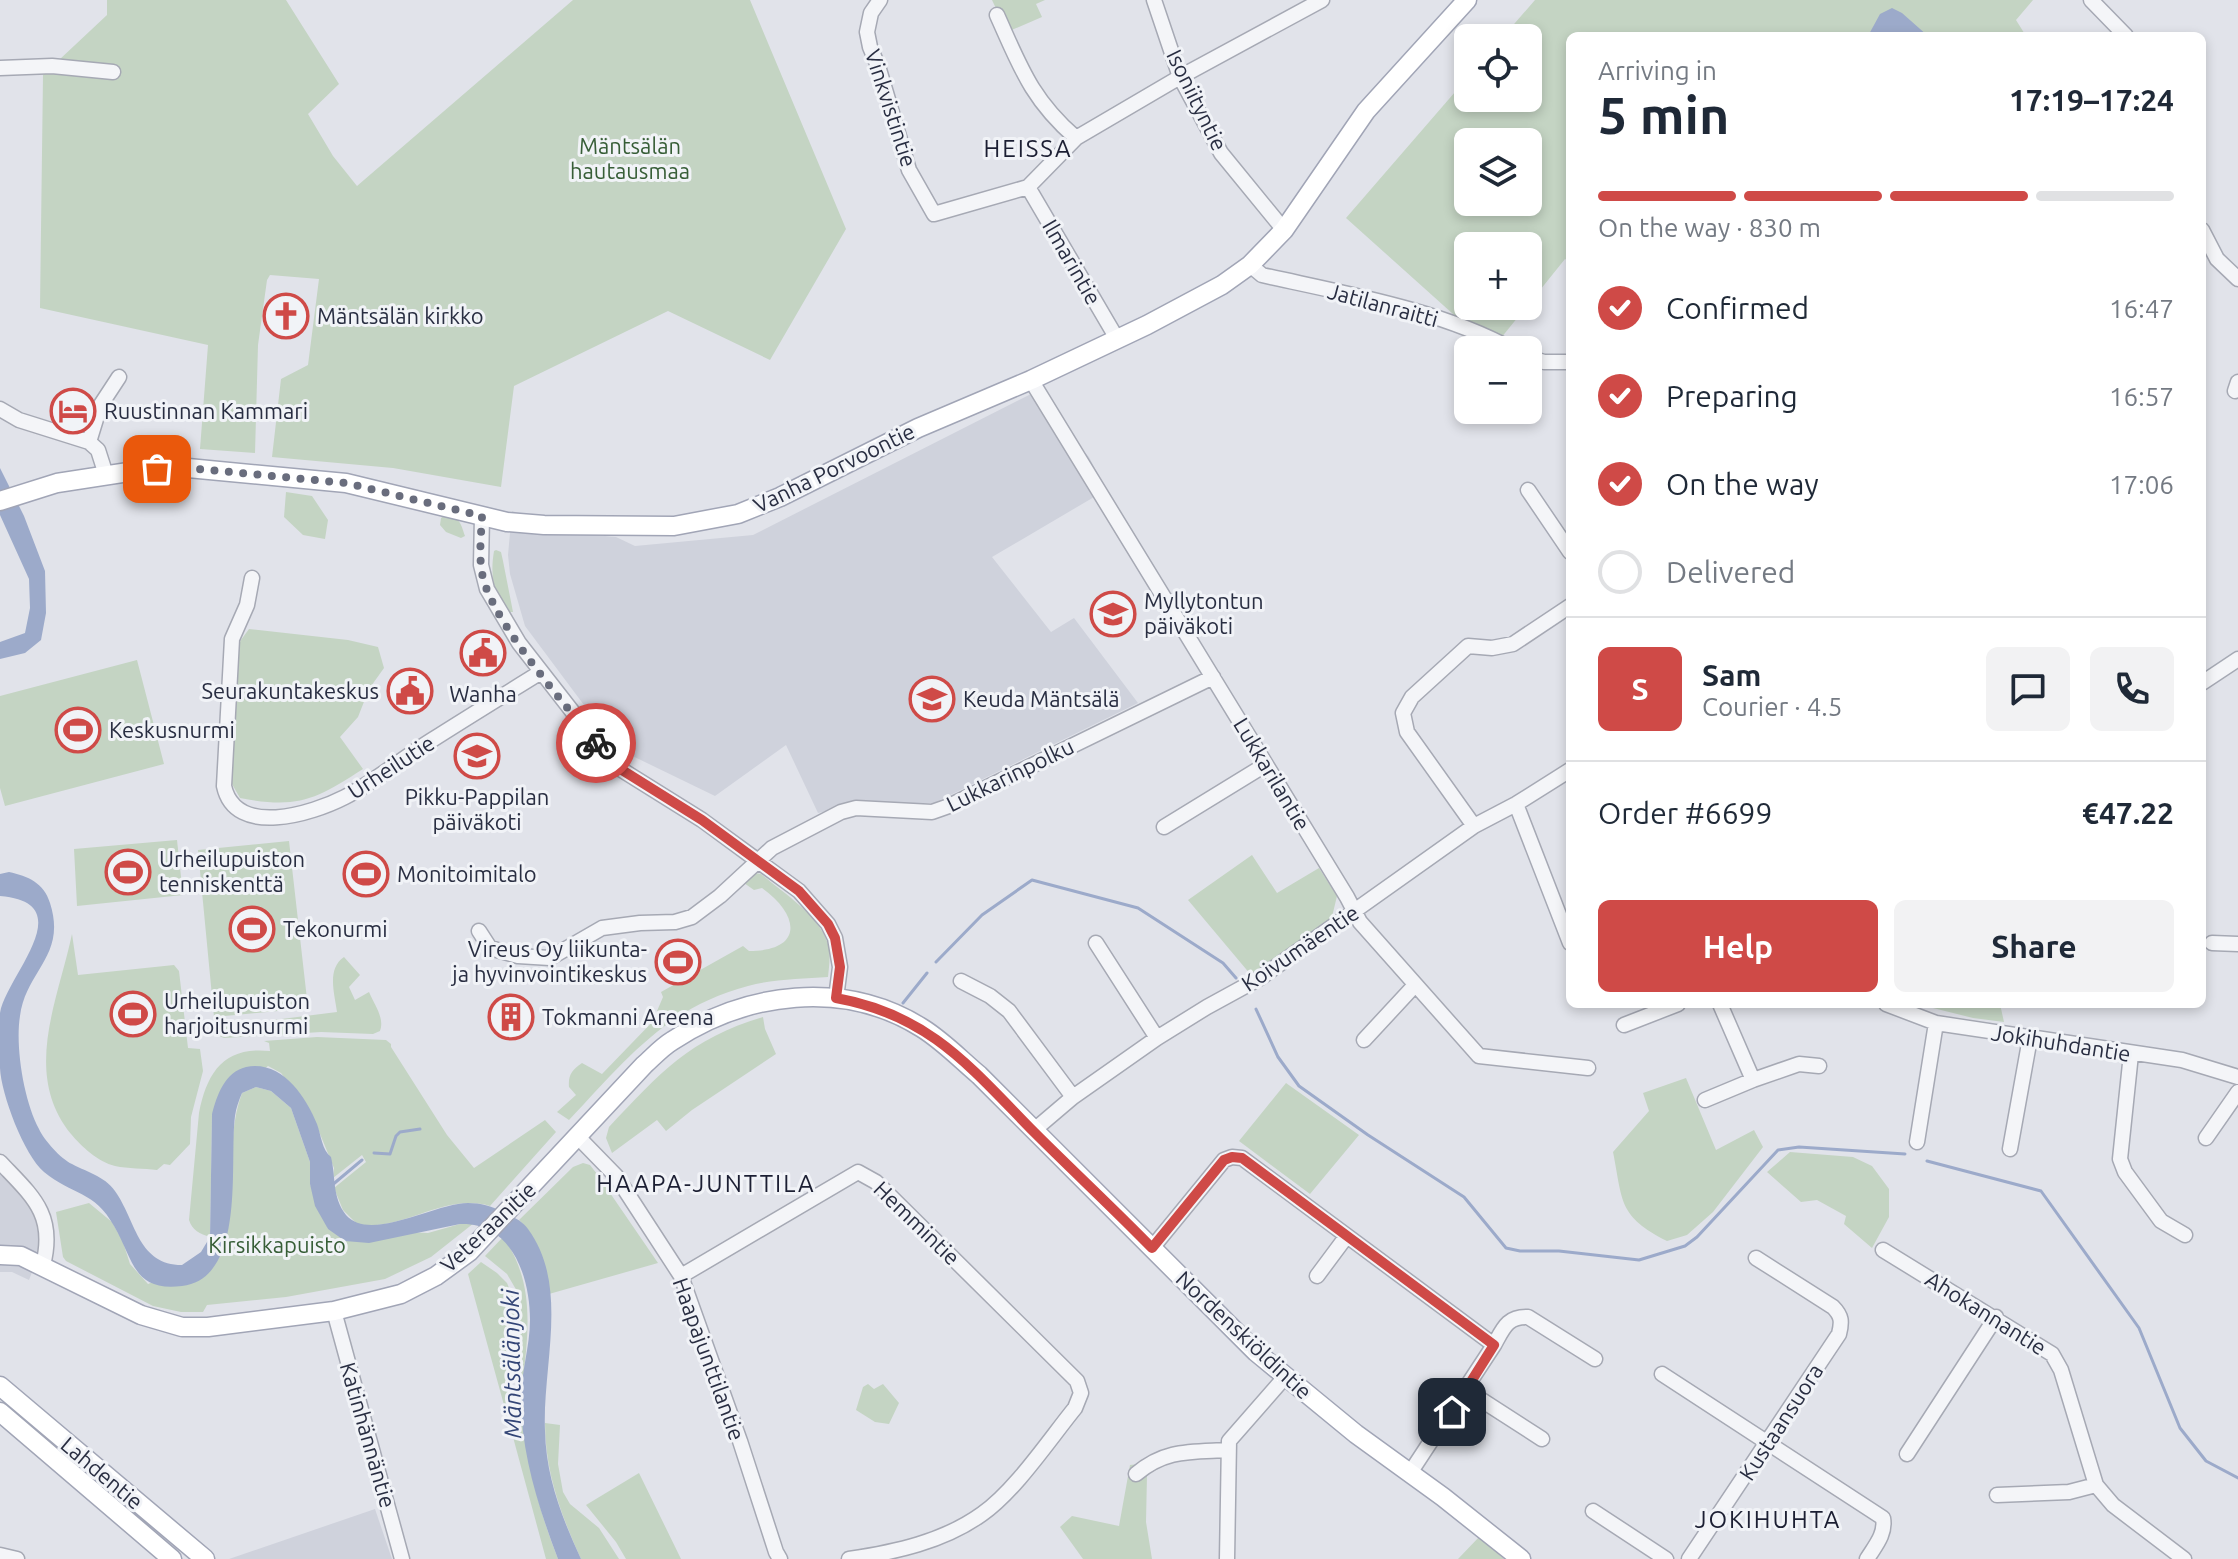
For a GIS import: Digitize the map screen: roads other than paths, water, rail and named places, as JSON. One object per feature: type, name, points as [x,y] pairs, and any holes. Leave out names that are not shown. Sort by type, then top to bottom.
[{"type":"main road","name":"Vanha Porvoontie","points":[[0,501],[36,488],[106,475],[188,468],[346,483],[507,522],[640,528],[722,519],[780,497],[918,428],[1031,380],[1116,337],[1147,325],[1222,285],[1250,265],[1284,230],[1366,111],[1467,0]]},
{"type":"main road","name":"Veteraanitie","points":[[0,1255],[21,1256],[141,1315],[182,1327],[228,1325],[334,1311],[401,1294],[420,1286],[457,1262],[644,1065],[670,1042],[726,1012],[765,1000],[812,996],[836,998]]},
{"type":"main road","name":"Nordenskiöldintie","points":[[836,998],[864,1003],[920,1027],[979,1075],[1229,1327],[1285,1377],[1521,1559]]},
{"type":"main road","name":"Lahdentie","points":[[0,1386],[205,1559]]},
{"type":"main road","name":"Lahdentie","points":[[0,1412],[172,1559]]},
{"type":"street","name":"Vinkvistintie","points":[[880,0],[871,13],[867,32],[870,47],[909,170],[934,214],[1028,187]]},
{"type":"street","name":"Isoniityntie","points":[[1154,0],[1180,77],[1221,153],[1284,230]]},
{"type":"street","points":[[1028,187],[1076,138],[1322,0]]},
{"type":"street","points":[[2091,0],[2122,32]]},
{"type":"street","points":[[997,15],[1037,98],[1052,117],[1076,138]]},
{"type":"street","points":[[0,68],[52,66],[113,72]]},
{"type":"street","name":"Ilmarintie","points":[[1028,187],[1116,337]]},
{"type":"street","points":[[2206,239],[2217,259],[2238,279]]},
{"type":"street","name":"Jatilanraitti","points":[[1250,265],[1262,275],[1407,310],[1488,336]]},
{"type":"street","points":[[1542,361],[1566,362]]},
{"type":"street","points":[[89,442],[100,406],[119,377]]},
{"type":"street","name":"Lukkarilantie","points":[[1031,380],[1354,913],[1479,1056],[1588,1068]]},
{"type":"street","points":[[0,409],[19,420],[89,442],[98,450],[106,475]]},
{"type":"street","points":[[1528,490],[1566,546]]},
{"type":"street","points":[[482,516],[481,565],[487,589],[502,618],[541,672],[614,765],[702,820],[799,891],[828,924],[839,953],[836,998]]},
{"type":"street","name":"Urheilutie","points":[[252,578],[247,605],[232,639],[224,786],[230,803],[247,815],[297,814],[343,798],[541,672]]},
{"type":"street","points":[[1474,826],[1407,732],[1403,713],[1412,697],[1468,646],[1492,648],[1513,644],[1566,609]]},
{"type":"street","points":[[2206,680],[2238,659]]},
{"type":"street","name":"Lukkarinpolku","points":[[479,931],[490,948],[518,956],[550,958],[602,928],[685,920],[720,896],[758,860],[788,839],[841,812],[856,808],[932,812],[949,806],[1213,677]]},
{"type":"street","points":[[1164,827],[1265,765]]},
{"type":"street","name":"Koivumäentie","points":[[1033,1131],[1073,1097],[1157,1038],[1260,978],[1474,826],[1566,773]]},
{"type":"street","points":[[1516,804],[1566,933]]},
{"type":"street","points":[[1096,943],[1157,1038]]},
{"type":"street","points":[[2212,943],[2238,944]]},
{"type":"street","points":[[961,981],[990,996],[1009,1011],[1073,1097]]},
{"type":"street","points":[[1364,1040],[1415,985]]},
{"type":"street","points":[[1624,1025],[1668,1008]]},
{"type":"street","points":[[1722,1008],[1753,1080]]},
{"type":"street","name":"Jokihuhdantie","points":[[1897,1008],[1936,1023],[2182,1060],[2238,1077]]},
{"type":"street","points":[[1917,1142],[1936,1023]]},
{"type":"street","points":[[2010,1149],[2030,1038]]},
{"type":"street","points":[[2131,1054],[2120,1159],[2125,1172],[2161,1221],[2185,1235]]},
{"type":"street","points":[[1705,1100],[1799,1064],[1819,1066]]},
{"type":"street","points":[[2206,1138],[2238,1092]]},
{"type":"street","name":"Haapajunttilantie","points":[[578,1137],[616,1176],[681,1276],[780,1559]]},
{"type":"street","points":[[1152,1248],[1224,1160],[1242,1158],[1494,1345]]},
{"type":"street","points":[[0,1162],[31,1194],[45,1219],[47,1238],[43,1265]]},
{"type":"street","name":"Hemmintie","points":[[681,1276],[858,1172],[867,1175],[887,1193],[1077,1381],[1081,1393],[1075,1408],[998,1501],[981,1515],[906,1550],[849,1559]]},
{"type":"street","points":[[1317,1276],[1346,1237]]},
{"type":"street","name":"Ahokannantie","points":[[1883,1250],[2052,1354],[2061,1370],[2096,1485],[2113,1505],[2184,1559]]},
{"type":"street","name":"Kustaansuora","points":[[1689,1559],[1839,1334],[1842,1323],[1840,1314],[1833,1307],[1756,1258]]},
{"type":"street","name":"Katinhännäntie","points":[[334,1311],[402,1559]]},
{"type":"street","points":[[1410,1473],[1508,1321],[1516,1316],[1528,1317],[1595,1359]]},
{"type":"street","points":[[1907,1454],[1996,1317]]},
{"type":"street","points":[[1662,1374],[1883,1518],[1885,1527],[1882,1536],[1867,1559]]},
{"type":"street","points":[[1227,1559],[1227,1450],[1233,1433],[1285,1377]]},
{"type":"street","points":[[1466,1390],[1542,1439]]},
{"type":"street","points":[[1136,1474],[1153,1460],[1167,1455],[1227,1450]]},
{"type":"street","points":[[1997,1495],[2069,1492],[2096,1485]]},
{"type":"street","points":[[1593,1511],[1666,1559]]},
{"type":"street","points":[[0,1555],[17,1559]]},
{"type":"water","points":[[1892,8],[1923,32],[1870,32],[1880,14]]},
{"type":"water","points":[[0,468],[24,516],[45,571],[46,613],[41,640],[25,653],[0,659],[0,642],[25,633],[30,608],[29,579],[0,515]]},
{"type":"water","points":[[9,872],[29,878],[44,890],[54,921],[50,950],[30,986],[20,1016],[20,1058],[34,1117],[58,1154],[113,1188],[140,1240],[156,1258],[182,1265],[201,1252],[210,1237],[212,1114],[227,1079],[246,1067],[259,1066],[281,1074],[306,1102],[331,1157],[338,1201],[346,1215],[357,1223],[386,1224],[468,1203],[494,1208],[526,1226],[541,1251],[551,1301],[545,1406],[548,1465],[562,1513],[581,1559],[558,1559],[532,1480],[524,1440],[521,1399],[530,1330],[529,1303],[522,1270],[505,1242],[493,1232],[460,1224],[369,1243],[345,1241],[328,1229],[315,1206],[310,1184],[310,1162],[291,1108],[271,1091],[256,1087],[242,1093],[235,1113],[233,1188],[226,1241],[217,1263],[203,1278],[182,1286],[166,1287],[144,1279],[99,1206],[54,1179],[36,1164],[15,1123],[1,1079],[0,1013],[38,926],[36,912],[24,902],[0,896],[0,874]]},
{"type":"waterway","points":[[936,962],[982,915],[1032,880],[1138,908],[1223,963],[1236,978]]},
{"type":"waterway","points":[[903,1003],[927,973]]},
{"type":"waterway","points":[[1256,1009],[1278,1057],[1299,1086],[1464,1197],[1506,1248],[1639,1260],[1685,1246],[1697,1237],[1778,1150],[1799,1147],[1905,1154]]},
{"type":"waterway","points":[[374,1153],[390,1154],[400,1132],[420,1129]]},
{"type":"waterway","points":[[331,1186],[362,1160]]},
{"type":"waterway","points":[[1927,1161],[2041,1191],[2139,1328],[2180,1428],[2206,1461],[2238,1478]]},
{"type":"place","name":"Mäntsälän kirkko","points":[[286,316]]},
{"type":"place","name":"Ruustinnan Kammari","points":[[73,411]]},
{"type":"place","name":"Myllytontun päiväkoti","points":[[1113,614]]},
{"type":"place","name":"Wanha","points":[[483,653]]},
{"type":"place","name":"Seurakuntakeskus","points":[[410,691]]},
{"type":"place","name":"Keuda Mäntsälä","points":[[932,699]]},
{"type":"place","name":"Keskusnurmi","points":[[78,730]]},
{"type":"place","name":"Pikku-Pappilan päiväkoti","points":[[477,756]]},
{"type":"place","name":"Urheilupuiston tenniskenttä","points":[[128,872]]},
{"type":"place","name":"Monitoimitalo","points":[[366,874]]},
{"type":"place","name":"Tekonurmi","points":[[252,929]]},
{"type":"place","name":"Vireus Oy liikunta- ja hyvinvointikeskus","points":[[678,962]]},
{"type":"place","name":"Urheilupuiston harjoitusnurmi","points":[[133,1014]]},
{"type":"place","name":"Tokmanni Areena","points":[[511,1017]]},
{"type":"district","name":"HEISSA","points":[[1028,149]]},
{"type":"district","name":"HAAPA-JUNTTILA","points":[[706,1184]]},
{"type":"district","name":"JOKIHUHTA","points":[[1768,1520]]},
{"type":"park label","name":"Mäntsälän hautausmaa","points":[[630,158]]},
{"type":"park label","name":"Kirsikkapuisto","points":[[277,1245]]},
{"type":"water label","name":"Mäntsälänjoki","points":[[512,1364]]}]
